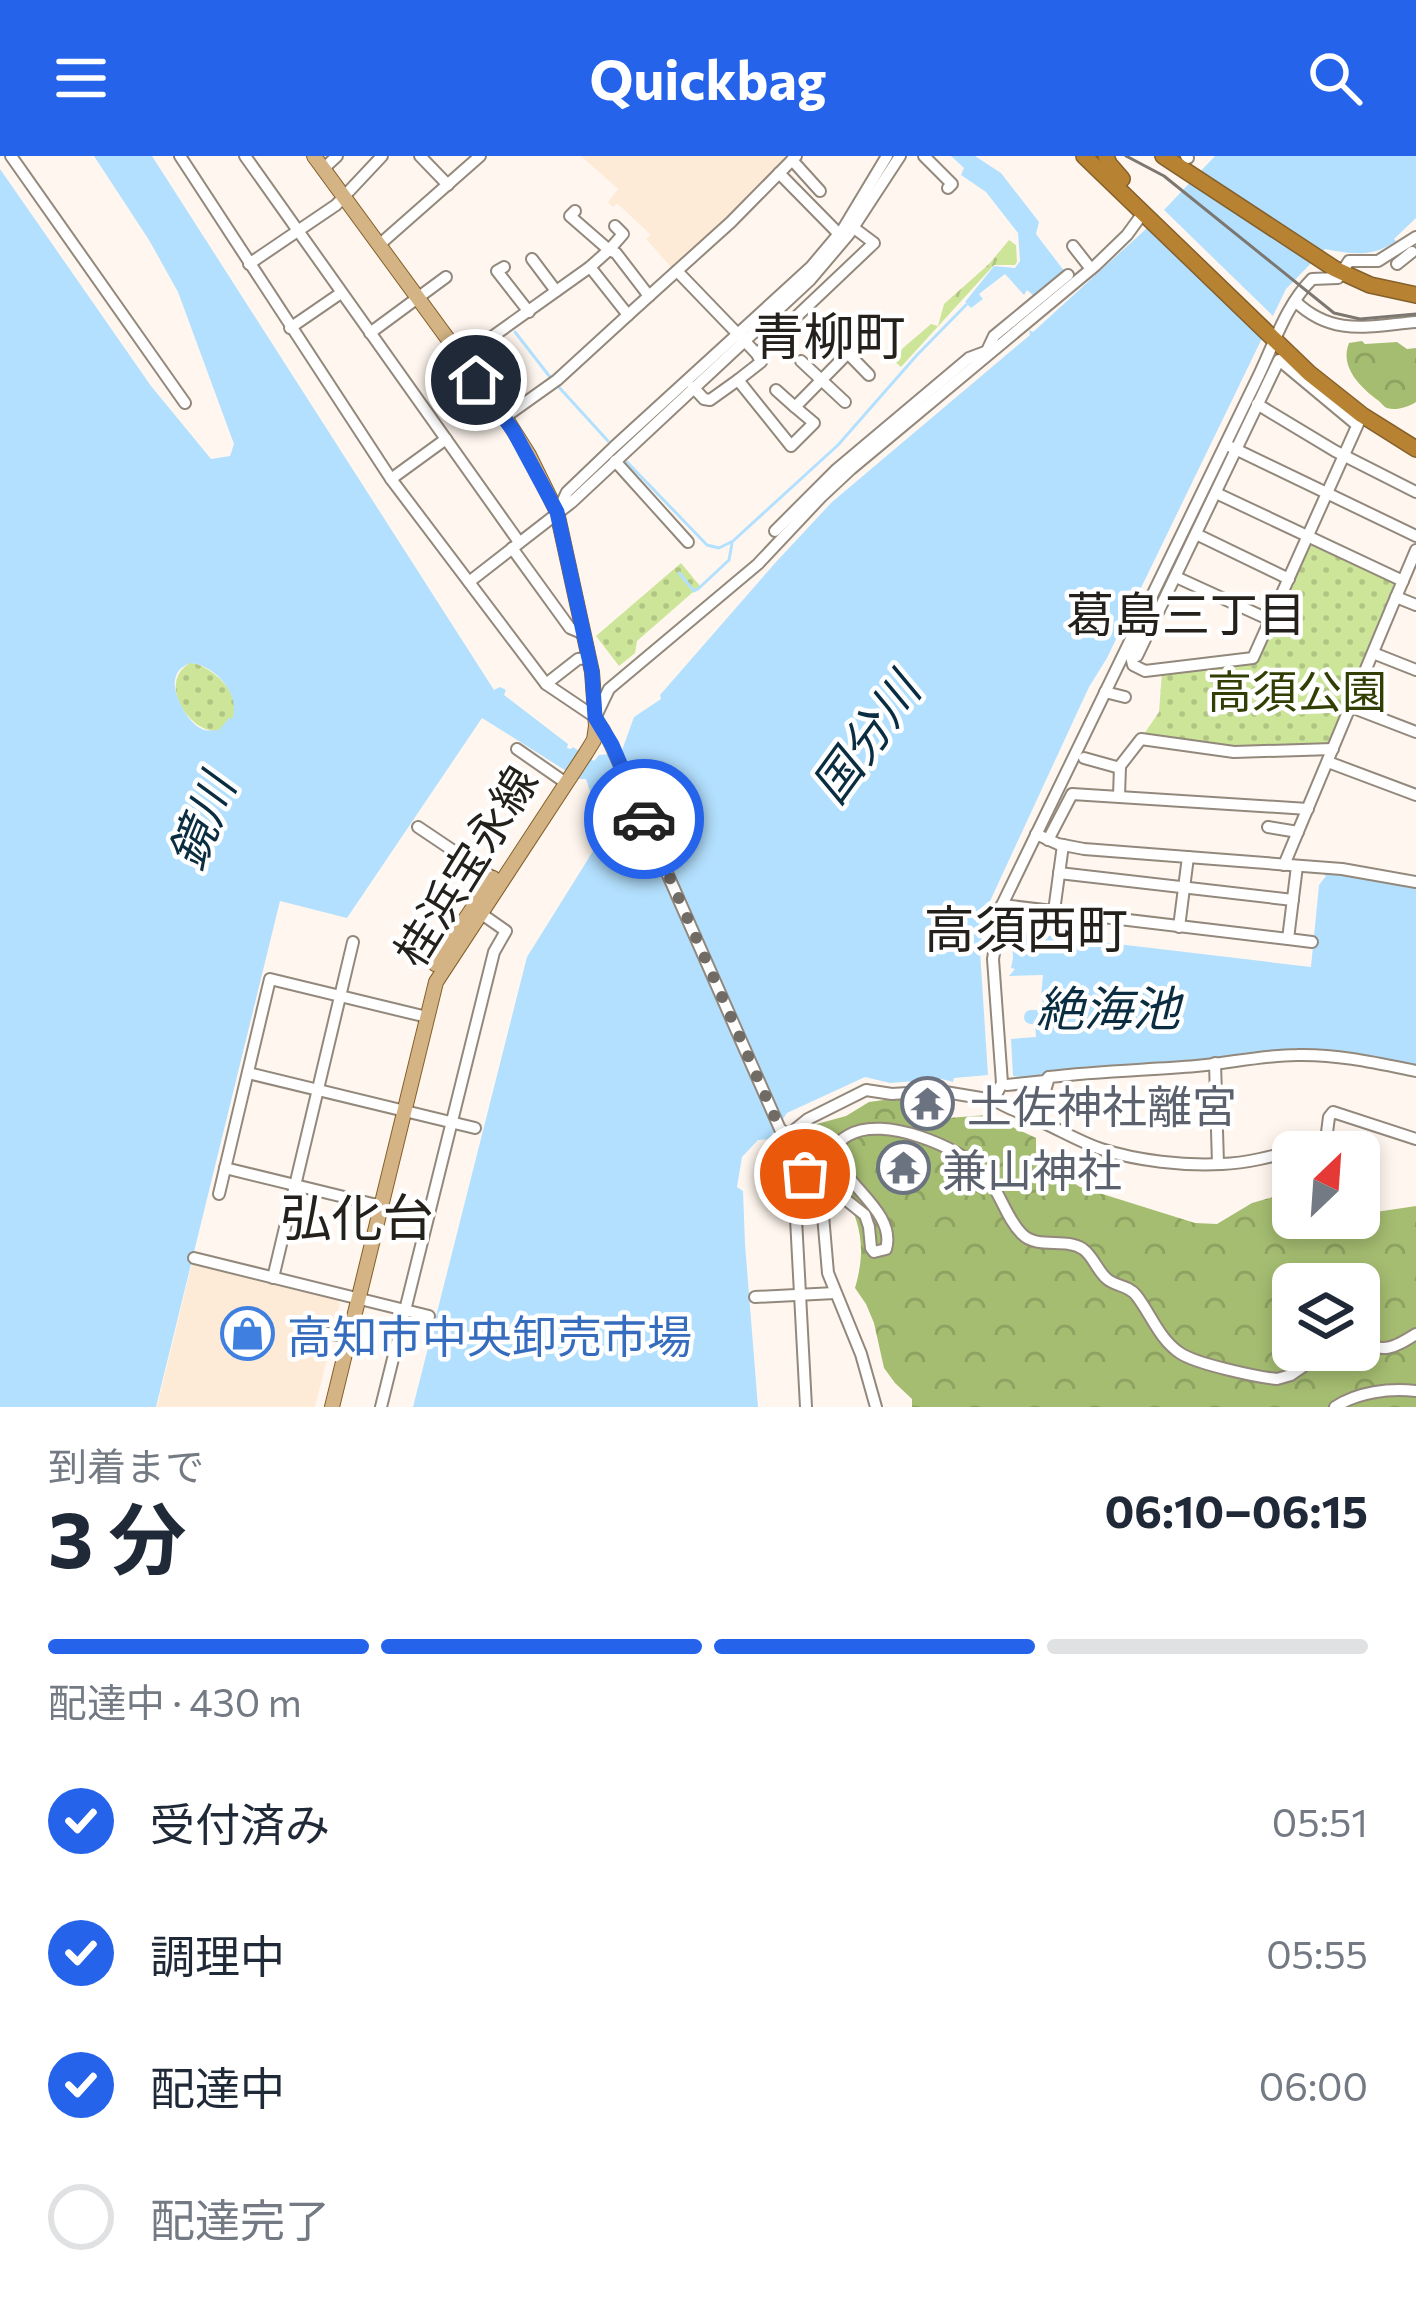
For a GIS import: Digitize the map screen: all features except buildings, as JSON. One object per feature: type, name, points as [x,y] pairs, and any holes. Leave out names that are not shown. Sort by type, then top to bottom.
[{"type":"highway","points":[[1084,156],[1275,334],[1350,394],[1416,438]]},
{"type":"highway","points":[[1106,156],[1148,213]]},
{"type":"highway","points":[[1161,156],[1185,162],[1342,273],[1416,295]]},
{"type":"highway","points":[[1275,334],[1360,420],[1416,449]]},
{"type":"main road","points":[[319,162],[529,455],[557,512],[589,658],[595,717]]},
{"type":"main road","name":"桂浜宝永線","points":[[332,1407],[423,1016],[441,972],[477,911],[583,751],[595,717]]},
{"type":"main road","name":"桂浜宝永線","points":[[322,1407],[345,1336]]},
{"type":"street","points":[[11,156],[185,403]]},
{"type":"street","points":[[180,156],[391,479],[546,684],[595,717],[612,745],[788,1135],[816,1176],[824,1210],[828,1273],[861,1354],[876,1407]]},
{"type":"street","points":[[245,156],[446,440],[570,628],[584,634]]},
{"type":"street","points":[[319,162],[337,156]]},
{"type":"street","points":[[249,264],[344,197],[382,156]]},
{"type":"street","points":[[420,156],[448,185]]},
{"type":"street","points":[[379,245],[480,156]]},
{"type":"street","points":[[469,582],[572,502],[693,387],[839,234],[887,156]]},
{"type":"street","points":[[557,512],[567,492],[810,280],[854,228],[900,156]]},
{"type":"street","points":[[924,156],[952,184],[948,188]]},
{"type":"street","points":[[505,417],[555,382],[794,158],[820,191]]},
{"type":"street","points":[[779,173],[839,234]]},
{"type":"street","points":[[575,211],[570,216],[616,253],[649,296]]},
{"type":"street","points":[[595,717],[609,689],[758,564],[851,469],[1091,269],[1148,213]]},
{"type":"street","points":[[461,359],[590,267],[623,234],[615,226]]},
{"type":"street","points":[[757,355],[874,243],[854,228]]},
{"type":"street","points":[[1402,238],[1416,233]]},
{"type":"street","points":[[1042,837],[1105,692],[1295,301],[1312,279],[1333,280],[1349,261],[1372,262],[1398,250],[1416,233]]},
{"type":"street","points":[[1073,246],[1091,269]]},
{"type":"street","points":[[1397,264],[1415,252]]},
{"type":"street","points":[[532,260],[556,291]]},
{"type":"street","points":[[1371,280],[1372,262]]},
{"type":"street","points":[[504,267],[497,271],[529,312]]},
{"type":"street","points":[[590,267],[628,315]]},
{"type":"street","points":[[677,271],[761,362],[710,400],[693,387]]},
{"type":"street","points":[[987,354],[994,336],[1068,275]]},
{"type":"street","points":[[370,333],[446,277]]},
{"type":"street","points":[[290,328],[341,293]]},
{"type":"street","points":[[1295,301],[1337,326],[1416,322]]},
{"type":"street","points":[[827,345],[834,339],[869,375]]},
{"type":"street","points":[[795,407],[848,353]]},
{"type":"street","points":[[776,531],[849,458],[969,358],[987,354]]},
{"type":"street","points":[[1143,612],[1146,617],[1131,656],[1133,664],[1145,671],[1253,658],[1360,420],[1279,360],[1233,448],[1198,500]]},
{"type":"street","points":[[801,361],[845,402]]},
{"type":"street","points":[[738,380],[786,450],[814,423],[776,389]]},
{"type":"street","points":[[1258,404],[1416,492]]},
{"type":"street","points":[[1133,664],[1216,493],[1245,415],[1242,410]]},
{"type":"street","points":[[391,479],[446,440]]},
{"type":"street","points":[[1233,448],[1416,536]]},
{"type":"street","points":[[615,461],[688,542]]},
{"type":"street","points":[[1216,493],[1403,581]]},
{"type":"street","points":[[653,503],[665,495]]},
{"type":"street","points":[[1196,534],[1289,579]]},
{"type":"street","points":[[1288,939],[1293,900],[1290,865],[1298,832],[1416,550]]},
{"type":"street","points":[[1176,577],[1270,620]]},
{"type":"street","points":[[1396,597],[1416,605]]},
{"type":"street","points":[[1373,653],[1416,670]]},
{"type":"street","points":[[546,684],[578,659],[589,658]]},
{"type":"street","points":[[1105,692],[1125,697]]},
{"type":"street","points":[[1351,707],[1416,732]]},
{"type":"street","points":[[1092,720],[1107,730]]},
{"type":"street","points":[[1119,796],[1120,767],[1141,739],[1234,752],[1330,756],[1416,796]]},
{"type":"street","points":[[518,749],[565,778]]},
{"type":"street","points":[[1084,758],[1120,767]]},
{"type":"street","points":[[992,1098],[1002,1083],[993,958],[1002,905],[1072,794],[1308,808]]},
{"type":"street","points":[[418,827],[497,880]]},
{"type":"street","points":[[1268,827],[1298,832]]},
{"type":"street","points":[[1042,837],[1063,845],[1342,869],[1416,881]]},
{"type":"street","points":[[1054,911],[1063,845]]},
{"type":"street","points":[[1179,927],[1188,857]]},
{"type":"street","points":[[1060,873],[1293,900]]},
{"type":"street","points":[[1002,905],[1312,942]]},
{"type":"street","points":[[381,1407],[494,952],[506,931],[477,911]]},
{"type":"street","points":[[273,1278],[353,942]]},
{"type":"street","points":[[219,1194],[270,979],[423,1016]]},
{"type":"street","points":[[1007,1085],[1045,1082],[1049,1077],[1299,1055],[1349,1058],[1416,1072]]},
{"type":"street","points":[[1215,1063],[1218,1164]]},
{"type":"street","points":[[248,1073],[475,1128]]},
{"type":"street","points":[[1037,1119],[1049,1077]]},
{"type":"street","points":[[788,1135],[808,1119],[866,1090],[892,1094],[939,1091],[992,1098],[1037,1119],[1074,1145],[1121,1155],[1218,1164],[1322,1143],[1333,1112],[1416,1139]]},
{"type":"street","points":[[788,1135],[805,1145],[845,1199],[865,1215],[874,1252],[886,1250],[888,1237],[869,1198],[845,1174],[837,1147],[857,1130],[899,1130],[977,1166],[1025,1237],[1084,1250],[1109,1282],[1134,1292],[1167,1342],[1186,1357],[1276,1379],[1297,1371]]},
{"type":"street","points":[[788,1135],[806,1407]]},
{"type":"street","points":[[225,1168],[376,1205]]},
{"type":"street","points":[[794,1178],[816,1176]]},
{"type":"street","points":[[194,1258],[428,1316]]},
{"type":"street","points":[[755,1297],[835,1293]]},
{"type":"street","points":[[322,1332],[345,1336]]},
{"type":"street","points":[[1380,1347],[1388,1349],[1416,1334]]},
{"type":"street","points":[[1335,1407],[1362,1395],[1416,1391]]},
{"type":"shaded area","points":[[581,156],[790,156],[672,268],[646,239],[651,235],[620,206],[608,202],[618,189]]},
{"type":"shaded area","name":"高知市中央卸売市場","points":[[192,1263],[336,1298],[340,1304],[335,1323],[324,1324],[321,1336],[331,1342],[315,1407],[157,1407]]},
{"type":"green space","points":[[1009,240],[1016,245],[1015,265],[994,265],[901,367],[894,361],[931,324],[938,326],[944,304]]},
{"type":"green space","points":[[1349,343],[1416,348],[1416,402],[1387,408],[1359,383],[1349,368],[1347,352]]},
{"type":"green space","name":"高須公園","points":[[1314,544],[1395,582],[1327,746],[1233,749],[1145,737],[1159,712],[1162,672],[1256,661]]},
{"type":"green space","points":[[681,563],[700,586],[637,641],[635,653],[619,666],[596,636]]},
{"type":"green space","points":[[190,663],[214,674],[229,689],[236,706],[226,727],[214,731],[201,727],[180,704],[179,675]]},
{"type":"green space","points":[[920,1095],[914,1103],[921,1111],[948,1118],[987,1115],[1036,1138],[1036,1150],[1080,1187],[1195,1223],[1217,1224],[1272,1197],[1272,1239],[1380,1239],[1380,1211],[1416,1206],[1416,1407],[912,1407],[912,1399],[884,1368],[874,1323],[855,1288],[861,1246],[853,1211],[810,1144],[810,1131],[817,1124],[846,1116],[869,1102]]},
{"type":"water","points":[[94,156],[152,156],[494,690],[506,690],[504,695],[568,744],[567,748],[594,761],[599,755],[621,753],[634,717],[661,699],[832,502],[1030,335],[1029,330],[1033,332],[1146,229],[1215,156],[1416,156],[1416,218],[1396,241],[1370,252],[1325,249],[1286,289],[1089,687],[985,912],[980,951],[988,1075],[954,1078],[953,1082],[890,1083],[865,1077],[787,1113],[769,1139],[758,1140],[742,1157],[737,1187],[743,1191],[758,1407],[413,1407],[527,957],[600,840],[601,824],[586,779],[482,718],[347,918],[280,901],[156,1407],[0,1407],[0,169],[151,386],[211,459],[230,456],[234,444],[178,292]],"holes":[[[190,663],[224,682],[233,700],[232,719],[219,730],[195,724],[178,697],[178,671]]]},
{"type":"water","points":[[951,156],[975,156],[1001,173],[1039,222],[1036,234],[1065,272],[1035,297],[1027,290],[1024,295],[1005,274],[979,294],[983,299],[971,308],[965,302],[994,266],[1015,268],[1020,261],[1018,233],[986,192],[961,175],[964,168]]},
{"type":"water","name":"絶海池","points":[[1320,872],[1416,886],[1416,1069],[1347,1055],[1043,1080],[1013,1076],[1011,1039],[1036,1037],[1039,1011],[1045,1010],[1043,975],[1009,976],[1015,969],[1011,968],[1016,932],[1311,967],[1319,885],[1326,876]]},
{"type":"pier","points":[[1160,206],[1276,319],[1265,341],[1144,223]]},
{"type":"waterway","points":[[627,462],[707,545],[719,548],[733,541],[838,445],[966,305]]},
{"type":"waterway","points":[[515,332],[550,377]]},
{"type":"waterway","points":[[557,385],[608,441]]},
{"type":"waterway","points":[[679,573],[694,591],[698,589],[729,560],[732,543]]},
{"type":"waterway","name":"絶海池","points":[[1031,1017],[1037,1017]]},
{"type":"tram line","points":[[1126,156],[1164,176],[1334,313],[1360,319],[1416,314]]},
{"type":"way so far","points":[[644,819],[787,1136],[794,1178],[805,1174]]},
{"type":"place","name":"土佐神社離宮","points":[[928,1104]]},
{"type":"place","name":"兼山神社","points":[[903,1168]]},
{"type":"place","name":"高知市中央卸売市場","points":[[248,1334]]},
{"type":"district","name":"青柳町","points":[[829,334]]},
{"type":"district","name":"葛島三丁目","points":[[1186,612]]},
{"type":"district","name":"高須西町","points":[[1026,927]]},
{"type":"district","name":"弘化台","points":[[357,1215]]},
{"type":"route","points":[[476,380],[529,455],[557,512],[592,672],[595,717],[644,819]]},
{"type":"water label","name":"国分川","points":[[864,737]]},
{"type":"water label","name":"鏡川","points":[[200,821]]}]
